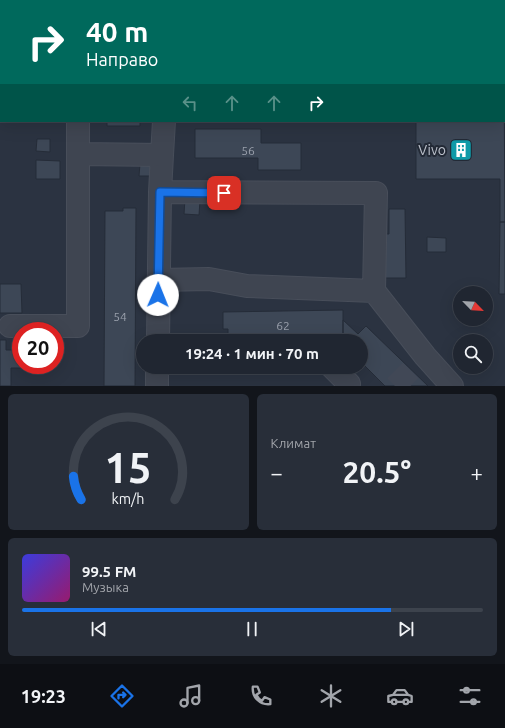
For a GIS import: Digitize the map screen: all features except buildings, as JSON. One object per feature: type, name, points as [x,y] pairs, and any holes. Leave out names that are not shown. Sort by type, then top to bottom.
[{"type":"lane","points":[[10,326],[78,326],[78,122]]},
{"type":"lane","points":[[158,334],[160,192],[164,122]]},
{"type":"lane","points":[[78,154],[162,156]]},
{"type":"lane","points":[[160,192],[376,193],[374,291],[425,356],[452,386]]},
{"type":"lane","points":[[159,280],[209,279],[247,286],[374,291]]},
{"type":"lane","points":[[157,386],[158,374]]},
{"type":"lane","points":[[339,374],[349,385]]},
{"type":"tunnel","points":[[395,386],[425,356]]},
{"type":"place","name":"Vivo","points":[[461,150]]},
{"type":"route","points":[[158,295],[160,192],[224,193]]}]
